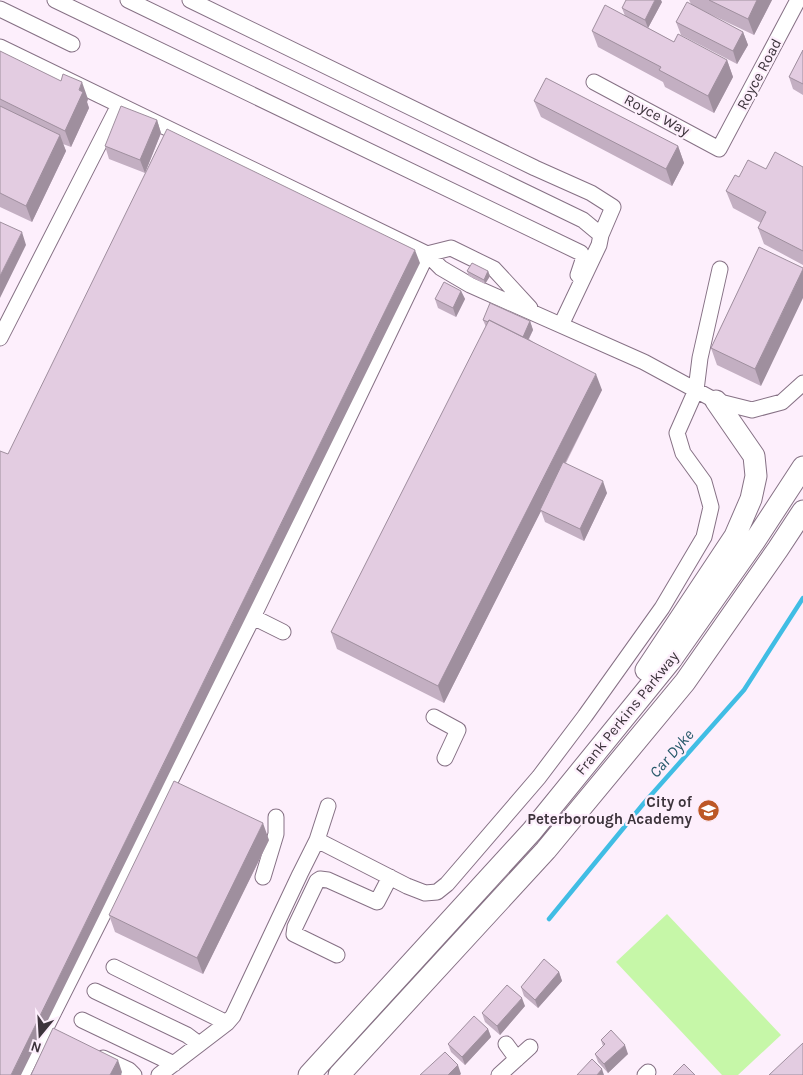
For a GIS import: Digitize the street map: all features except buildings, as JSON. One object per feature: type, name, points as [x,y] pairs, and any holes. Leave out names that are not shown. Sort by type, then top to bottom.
[{"type":"highway","points":[[572,782],[735,536],[751,499],[756,476],[754,456],[716,401]]},
{"type":"highway","name":"Frank Perkins Parkway","points":[[309,1075],[532,830],[572,782],[670,660],[754,542],[803,467]]},
{"type":"highway","name":"Frank Perkins Parkway","points":[[340,1075],[546,850],[678,690],[773,557],[803,511]]},
{"type":"street","points":[[55,0],[582,253],[583,260],[577,274],[582,283]]},
{"type":"street","points":[[128,0],[583,220],[602,236]]},
{"type":"street","points":[[190,0],[591,193],[613,207],[600,245],[561,325]]},
{"type":"street","name":"Royce Road","points":[[719,148],[798,0]]},
{"type":"street","points":[[0,9],[72,44]]},
{"type":"street","points":[[0,48],[427,254],[441,268],[470,285],[644,362],[716,401],[752,410],[782,402],[803,383]]},
{"type":"street","name":"Royce Way","points":[[594,82],[719,148]]},
{"type":"street","points":[[0,338],[118,105]]},
{"type":"street","points":[[427,254],[451,248],[494,269],[536,314]]},
{"type":"street","points":[[22,1075],[253,617],[427,254]]},
{"type":"street","points":[[318,840],[407,886],[425,893],[438,892],[539,777],[662,608],[704,537],[711,507],[704,482],[683,453],[677,433],[696,390],[700,358],[720,269]]},
{"type":"street","points":[[253,617],[283,632]]},
{"type":"street","points":[[434,717],[458,730],[445,758]]},
{"type":"street","points":[[159,1075],[227,1023],[233,1016],[318,840],[328,806]]},
{"type":"street","points":[[262,877],[276,834],[276,817]]},
{"type":"street","points":[[337,955],[294,934],[294,927],[317,881],[328,880],[377,902],[390,877]]},
{"type":"street","points":[[114,967],[227,1023]]},
{"type":"street","points":[[95,990],[187,1035],[199,1044]]},
{"type":"street","points":[[82,1020],[174,1064]]},
{"type":"street","points":[[506,1044],[517,1059]]},
{"type":"street","points":[[499,1075],[530,1047]]},
{"type":"street","points":[[88,1051],[129,1070],[134,1075]]},
{"type":"green space","points":[[667,914],[781,1035],[738,1075],[722,1075],[616,962]]},
{"type":"waterway","name":"Car Dyke","points":[[549,919],[644,803],[744,690],[803,598]]},
{"type":"place","name":"City of Peterborough Academy","points":[[708,811]]}]
